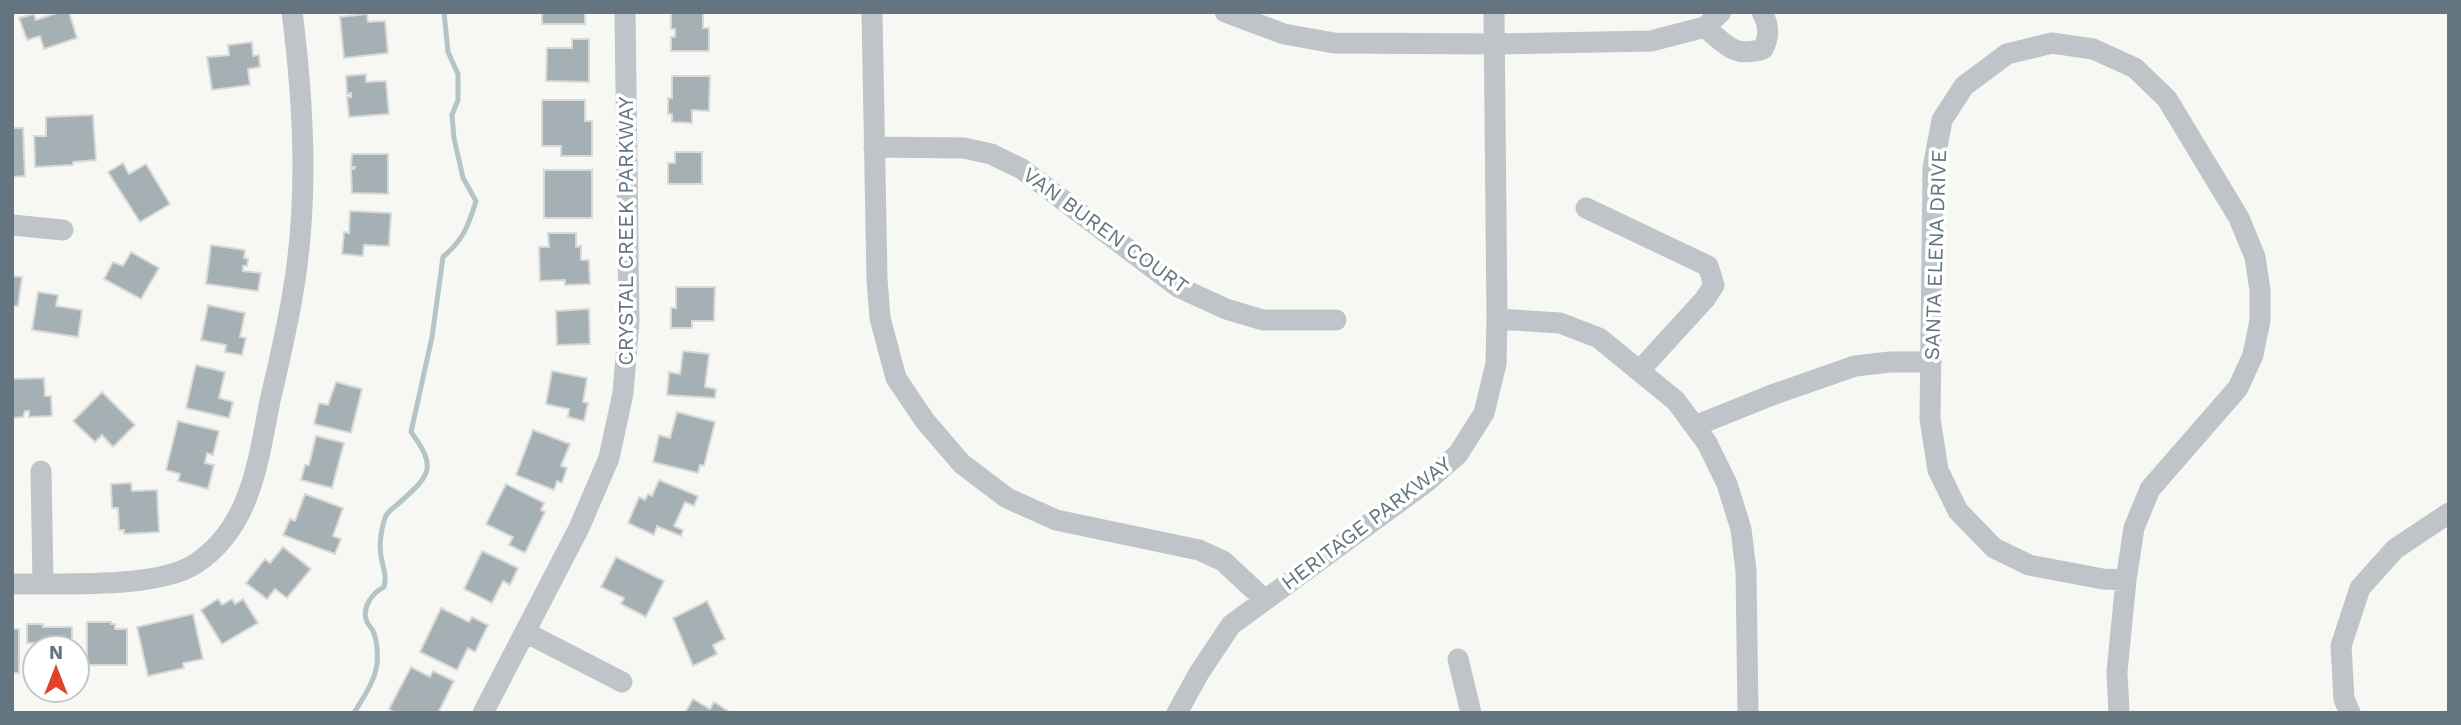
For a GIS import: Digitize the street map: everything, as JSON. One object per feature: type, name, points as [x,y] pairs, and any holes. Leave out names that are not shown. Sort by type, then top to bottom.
[{"type":"street","points":[[12,584],[134,581],[181,572],[208,554],[236,522],[254,475],[293,296],[302,193],[302,124],[292,12]]},
{"type":"street","name":"CRYSTAL CREEK PARKWAY","points":[[483,713],[579,528],[609,458],[624,393],[629,321],[625,12]]},
{"type":"street","points":[[872,12],[877,279],[880,318],[896,378],[925,421],[962,464],[1007,498],[1056,520],[1199,550],[1223,561],[1264,599]]},
{"type":"street","points":[[1225,12],[1284,34],[1334,43],[1495,44],[1651,41],[1705,27],[1721,12]]},
{"type":"street","name":"HERITAGE PARKWAY","points":[[1177,713],[1199,673],[1231,625],[1425,483],[1458,454],[1484,413],[1496,364],[1494,12]]},
{"type":"street","points":[[1705,27],[1731,50],[1747,54],[1763,49],[1768,40],[1768,22],[1762,12]]},
{"type":"street","name":"SANTA ELENA DRIVE","points":[[2119,713],[2116,672],[2134,528],[2150,489],[2238,388],[2253,355],[2260,320],[2260,290],[2255,257],[2239,218],[2166,99],[2135,68],[2093,49],[2052,43],[2007,54],[1964,86],[1942,120],[1933,168],[1930,419],[1938,470],[1958,510],[1994,548],[2029,565],[2103,579],[2126,580]]},
{"type":"street","name":"VAN BUREN COURT","points":[[874,147],[964,148],[991,153],[1022,169],[1178,287],[1226,309],[1263,320],[1336,320]]},
{"type":"street","points":[[1586,208],[1708,266],[1714,285],[1705,299],[1640,370]]},
{"type":"street","points":[[12,225],[63,230]]},
{"type":"street","points":[[1497,319],[1560,323],[1599,338],[1675,401],[1707,443],[1727,484],[1741,529],[1746,571],[1748,713]]},
{"type":"street","points":[[1695,426],[1855,366],[1890,362],[1931,362]]},
{"type":"street","points":[[41,471],[43,583]]},
{"type":"street","points":[[2350,713],[2344,699],[2341,646],[2360,588],[2395,549],[2449,513]]},
{"type":"street","points":[[525,632],[622,682]]},
{"type":"street","points":[[1458,659],[1471,713]]},
{"type":"building","points":[[60,12],[69,12],[77,38],[44,49],[40,36],[27,40],[19,18],[34,14],[36,20]]},
{"type":"building","points":[[542,12],[585,12],[585,24],[542,24]]},
{"type":"building","points":[[671,12],[703,12],[703,28],[709,28],[709,51],[671,51],[671,37],[675,37],[675,29],[671,29]]},
{"type":"building","points":[[367,14],[368,22],[385,21],[388,53],[344,58],[340,17]]},
{"type":"building","points":[[572,39],[589,39],[589,82],[546,81],[547,48],[572,48]]},
{"type":"building","points":[[252,42],[253,56],[259,55],[260,67],[248,69],[250,85],[212,90],[207,57],[229,55],[228,45]]},
{"type":"building","points":[[366,74],[366,82],[386,81],[389,114],[349,117],[347,97],[351,97],[351,93],[347,94],[346,76]]},
{"type":"building","points":[[672,76],[710,76],[709,111],[692,110],[692,123],[672,122],[672,114],[668,114],[668,98],[672,98]]},
{"type":"building","points":[[542,100],[585,100],[585,121],[592,121],[592,156],[561,156],[561,146],[542,146]]},
{"type":"building","points":[[93,115],[96,160],[73,162],[73,165],[35,167],[34,136],[46,136],[46,117]]},
{"type":"building","points":[[12,128],[23,128],[25,176],[12,177]]},
{"type":"building","points":[[675,152],[702,152],[702,184],[668,184],[668,163],[675,163]]},
{"type":"building","points":[[352,154],[388,154],[388,194],[352,193],[351,169],[355,167],[351,167]]},
{"type":"building","points":[[123,163],[129,174],[146,164],[170,204],[140,222],[108,172]]},
{"type":"building","points":[[544,170],[592,170],[592,218],[544,218]]},
{"type":"building","points":[[350,211],[391,213],[389,246],[364,245],[363,256],[342,254],[344,232],[349,233]]},
{"type":"building","points":[[548,233],[576,233],[576,247],[581,246],[581,260],[589,260],[590,284],[565,285],[565,280],[540,281],[539,247],[549,247]]},
{"type":"building","points":[[211,245],[245,250],[244,258],[248,259],[243,271],[261,273],[258,291],[206,284]]},
{"type":"building","points":[[131,252],[159,268],[141,299],[104,279],[113,262],[123,266]]},
{"type":"building","points":[[12,276],[22,277],[18,306],[12,306]]},
{"type":"building","points":[[676,287],[715,287],[714,321],[692,321],[692,328],[671,328],[671,308],[676,308]]},
{"type":"building","points":[[38,292],[58,295],[56,306],[82,310],[78,337],[32,330]]},
{"type":"building","points":[[208,305],[245,313],[240,337],[246,338],[242,355],[225,352],[226,345],[201,340]]},
{"type":"building","points":[[589,309],[590,344],[557,345],[556,311]]},
{"type":"building","points":[[683,351],[709,354],[705,387],[716,389],[715,398],[667,395],[669,372],[680,374]]},
{"type":"building","points":[[196,365],[225,372],[219,398],[233,402],[229,418],[186,408]]},
{"type":"building","points":[[552,371],[587,378],[583,402],[588,403],[584,421],[568,417],[569,409],[546,404]]},
{"type":"building","points":[[44,378],[45,396],[51,396],[52,416],[29,417],[29,411],[25,411],[23,417],[12,418],[12,379]]},
{"type":"building","points":[[336,382],[362,389],[351,433],[314,424],[319,403],[328,405]]},
{"type":"building","points":[[102,392],[135,425],[113,447],[102,435],[95,442],[73,421]]},
{"type":"building","points":[[677,412],[715,422],[704,466],[700,465],[698,473],[653,462],[659,435],[670,438]]},
{"type":"building","points":[[178,421],[219,431],[213,455],[207,453],[205,463],[214,465],[208,489],[178,481],[180,474],[166,470]]},
{"type":"building","points":[[533,430],[570,444],[561,466],[567,468],[562,483],[557,481],[554,490],[516,475]]},
{"type":"building","points":[[316,436],[344,443],[332,488],[301,480],[305,465],[309,465]]},
{"type":"building","points":[[659,480],[698,496],[694,506],[685,502],[674,526],[683,530],[681,536],[657,526],[654,535],[628,523],[639,497],[645,500],[648,494],[652,496]]},
{"type":"building","points":[[131,483],[132,491],[157,490],[159,532],[124,534],[124,530],[119,530],[118,508],[112,508],[111,484]]},
{"type":"building","points":[[506,484],[544,503],[541,510],[545,512],[525,553],[509,545],[513,537],[486,524]]},
{"type":"building","points":[[305,494],[343,508],[333,536],[341,539],[335,554],[283,535],[290,519],[295,521]]},
{"type":"building","points":[[283,547],[311,569],[287,598],[275,589],[267,599],[246,583],[265,559],[270,563]]},
{"type":"building","points":[[482,551],[518,568],[510,585],[503,581],[492,603],[464,589]]},
{"type":"building","points":[[616,557],[664,581],[646,617],[621,604],[624,598],[601,587]]},
{"type":"building","points":[[218,599],[222,605],[232,599],[235,604],[243,599],[258,623],[222,644],[201,610]]},
{"type":"building","points":[[707,601],[725,639],[713,645],[717,654],[693,666],[673,618]]},
{"type":"building","points":[[441,608],[469,622],[472,617],[488,625],[475,652],[468,648],[457,670],[420,652]]},
{"type":"building","points":[[193,614],[203,659],[183,663],[184,668],[148,676],[137,627]]},
{"type":"building","points":[[87,622],[111,622],[115,624],[115,629],[127,629],[127,665],[91,665],[91,634],[87,634]]},
{"type":"building","points":[[27,624],[72,627],[72,634],[27,634]]},
{"type":"building","points":[[12,629],[19,629],[19,673],[12,673]]},
{"type":"building","points":[[411,667],[430,677],[433,671],[454,681],[438,713],[396,713],[389,709]]},
{"type":"building","points":[[693,699],[710,709],[714,702],[731,713],[685,713]]},
{"type":"waterway","points":[[354,713],[371,683],[377,664],[373,630],[367,622],[365,611],[375,593],[384,587],[385,575],[380,547],[384,522],[387,513],[418,485],[427,470],[425,454],[411,432],[432,337],[443,257],[464,232],[476,201],[463,178],[454,138],[452,115],[458,100],[458,74],[448,52],[444,12]]}]
